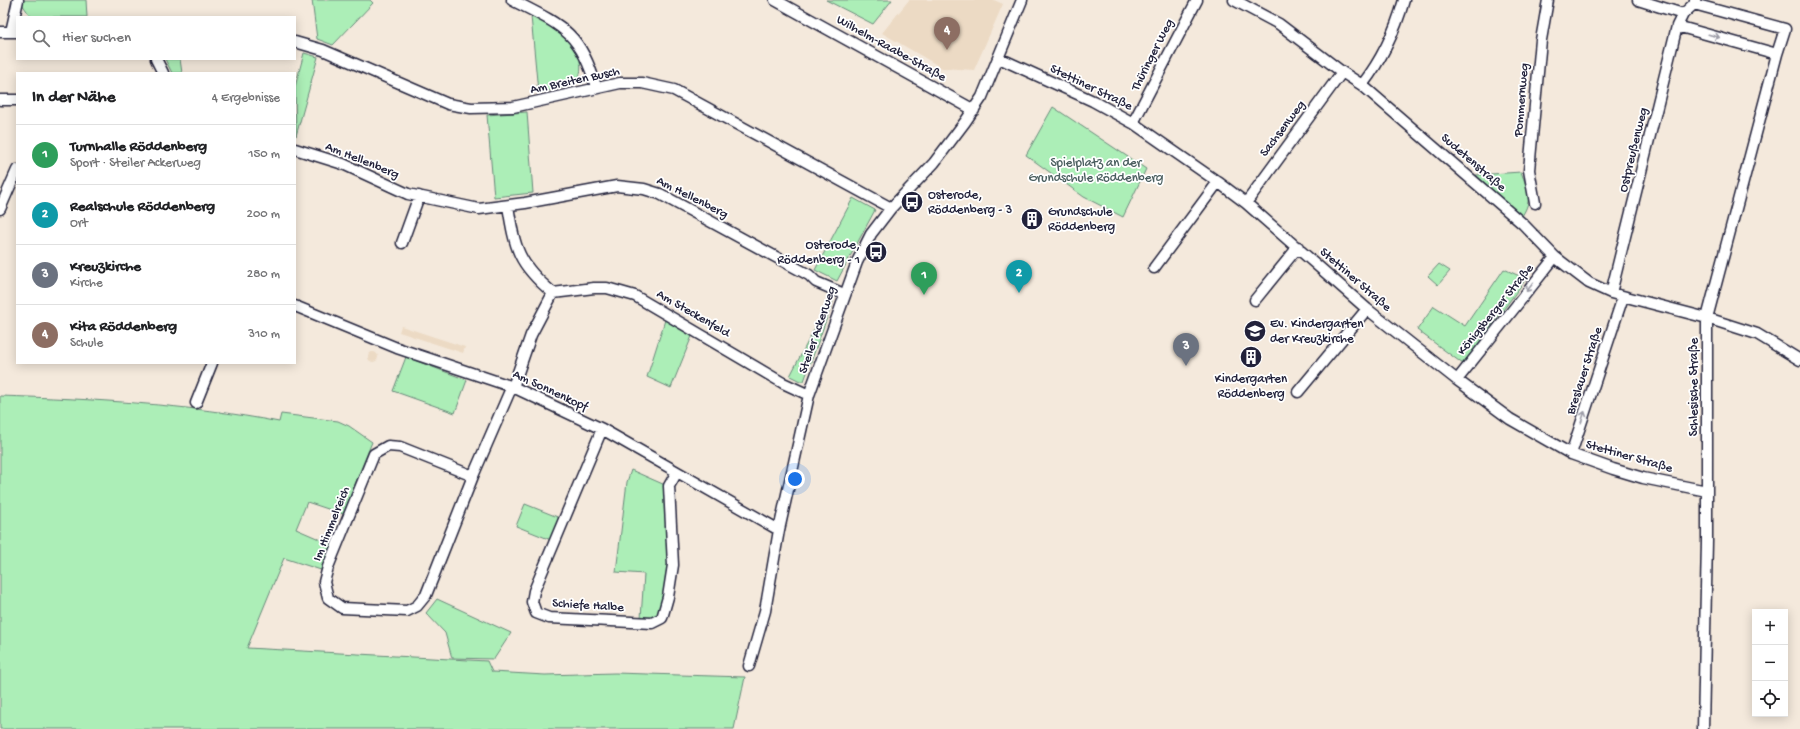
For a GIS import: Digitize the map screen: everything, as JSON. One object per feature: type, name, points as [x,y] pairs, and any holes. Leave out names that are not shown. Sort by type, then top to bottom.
[{"type":"street","points":[[0,32],[14,32],[18,0]]},
{"type":"street","points":[[512,0],[554,22],[569,33],[579,43],[586,56],[596,87]]},
{"type":"street","name":"Wilhelm-Raabe-Straße","points":[[775,0],[974,110]]},
{"type":"street","name":"Steiler Ackerweg","points":[[749,666],[765,611],[779,530],[809,396],[856,262],[871,234],[891,208],[934,163],[974,110],[999,58],[1022,0]]},
{"type":"street","name":"Thüringer Weg","points":[[1133,123],[1197,0]]},
{"type":"street","name":"Sudetenstraße","points":[[1234,0],[1279,24],[1342,72],[1362,85],[1523,224],[1555,257],[1589,283],[1623,297],[1706,318],[1757,334],[1800,360]]},
{"type":"street","points":[[1362,85],[1384,55],[1393,34],[1404,0]]},
{"type":"street","name":"Pommernweg","points":[[1535,203],[1529,170],[1540,40],[1548,0]]},
{"type":"street","points":[[1638,0],[1683,14],[1694,2]]},
{"type":"street","name":"Schlesische Straße","points":[[1694,2],[1785,29],[1706,318],[1707,491],[1702,729]]},
{"type":"street","name":"Ostpreußenweg","points":[[1611,293],[1677,26],[1683,14]]},
{"type":"street","points":[[1677,26],[1777,54]]},
{"type":"street","name":"Am Breiten Busch","points":[[296,42],[323,50],[448,104],[471,108],[513,107],[596,87],[620,83],[642,83],[674,90],[891,208]]},
{"type":"street","name":"Stettiner Straße","points":[[999,58],[1093,101],[1133,123],[1218,182],[1246,203],[1298,247],[1366,309],[1510,419],[1571,454],[1644,478],[1707,491]]},
{"type":"street","points":[[156,60],[162,72]]},
{"type":"street","name":"Sachsenweg","points":[[1246,203],[1342,72]]},
{"type":"street","points":[[0,100],[16,100]]},
{"type":"street","name":"Am Hellenberg","points":[[296,149],[342,164],[408,194],[479,209],[508,206],[600,188],[623,186],[644,189],[660,194],[809,275],[816,282],[844,294]]},
{"type":"street","points":[[0,209],[16,172]]},
{"type":"street","points":[[1154,268],[1218,182]]},
{"type":"street","points":[[402,243],[419,196]]},
{"type":"street","points":[[508,206],[516,250],[534,275],[554,293],[531,335],[514,387]]},
{"type":"street","points":[[1255,300],[1298,247]]},
{"type":"street","name":"Königsberger Straße","points":[[1457,380],[1555,257]]},
{"type":"street","name":"Am Steckenfeld","points":[[554,293],[594,288],[607,288],[635,296],[783,383],[809,396]]},
{"type":"street","name":"Breslauer Straße","points":[[1571,454],[1623,297]]},
{"type":"street","name":"Am Sonnenkopf","points":[[296,306],[397,348],[514,387],[602,429],[779,530]]},
{"type":"street","points":[[1298,392],[1366,309]]},
{"type":"street","points":[[196,403],[212,364]]},
{"type":"street","name":"Im Himmelreich","points":[[473,476],[400,446],[388,446],[374,454],[328,567],[324,582],[328,598],[342,608],[407,611],[417,606],[426,595],[473,476],[509,393],[514,387]]},
{"type":"street","name":"Schiefe Halbe","points":[[602,429],[534,591],[532,602],[536,613],[549,618],[652,624],[662,618],[668,597],[673,565],[669,486],[677,472]]},
{"type":"shaded area","points":[[909,0],[994,0],[1003,4],[974,70],[942,68],[882,33]]},
{"type":"shaded area","points":[[401,326],[465,347],[463,353],[399,332]]},
{"type":"shaded area","points":[[371,352],[375,352],[378,357],[375,362],[371,362],[368,359],[368,355]]},
{"type":"green space","points":[[23,0],[86,0],[87,16],[30,16],[22,4]]},
{"type":"green space","points":[[312,0],[370,0],[373,3],[333,45],[317,39]]},
{"type":"green space","points":[[826,0],[892,0],[873,24]]},
{"type":"green space","points":[[531,16],[546,24],[566,39],[582,60],[580,61],[581,70],[579,77],[568,86],[538,92]]},
{"type":"green space","points":[[304,53],[318,57],[296,136],[296,83]]},
{"type":"green space","points":[[166,60],[180,60],[182,72],[172,72]]},
{"type":"green space","name":"Spielplatz an der Grundschule Röddenberg","points":[[1053,107],[1146,169],[1123,217],[1084,197],[1026,155]]},
{"type":"green space","points":[[527,112],[533,193],[494,197],[487,115]]},
{"type":"green space","points":[[1521,172],[1528,194],[1527,204],[1522,216],[1476,175]]},
{"type":"green space","points":[[853,198],[875,210],[837,281],[815,270]]},
{"type":"green space","points":[[1439,264],[1450,271],[1438,285],[1428,276]]},
{"type":"green space","points":[[1504,269],[1526,279],[1463,364],[1417,330],[1434,306],[1465,326]]},
{"type":"green space","points":[[831,297],[833,301],[804,381],[800,381],[790,376]]},
{"type":"green space","points":[[665,320],[692,336],[671,388],[647,377]]},
{"type":"green space","points":[[406,357],[467,380],[455,413],[393,391]]},
{"type":"green space","points":[[0,396],[140,403],[210,411],[279,422],[281,414],[338,421],[349,426],[372,442],[343,514],[307,502],[296,529],[333,545],[324,571],[284,558],[247,648],[487,661],[492,672],[545,675],[615,673],[745,677],[734,729],[0,729]]},
{"type":"green space","points":[[631,470],[665,485],[669,568],[661,613],[654,618],[641,618],[644,574],[616,572],[627,482]]},
{"type":"green space","points":[[525,504],[560,518],[551,540],[516,526]]},
{"type":"green space","points":[[437,599],[511,633],[494,659],[452,658],[445,633],[426,613]]},
{"type":"place","name":"Kita Röddenberg","points":[[947,50]]},
{"type":"place","name":"Osterode, Röddenberg - 3","points":[[912,202]]},
{"type":"place","name":"Grundschule Röddenberg","points":[[1032,219]]},
{"type":"place","name":"Osterode, Röddenberg - 1","points":[[876,252]]},
{"type":"place","name":"Realschule Röddenberg","points":[[1019,293]]},
{"type":"place","name":"Turnhalle Röddenberg","points":[[924,295]]},
{"type":"place","name":"Ev. Kindergarten der Kreuzkirche","points":[[1255,331]]},
{"type":"place","name":"Kindergarten Röddenberg","points":[[1251,357]]},
{"type":"place","name":"Kreuzkirche","points":[[1186,366]]}]
